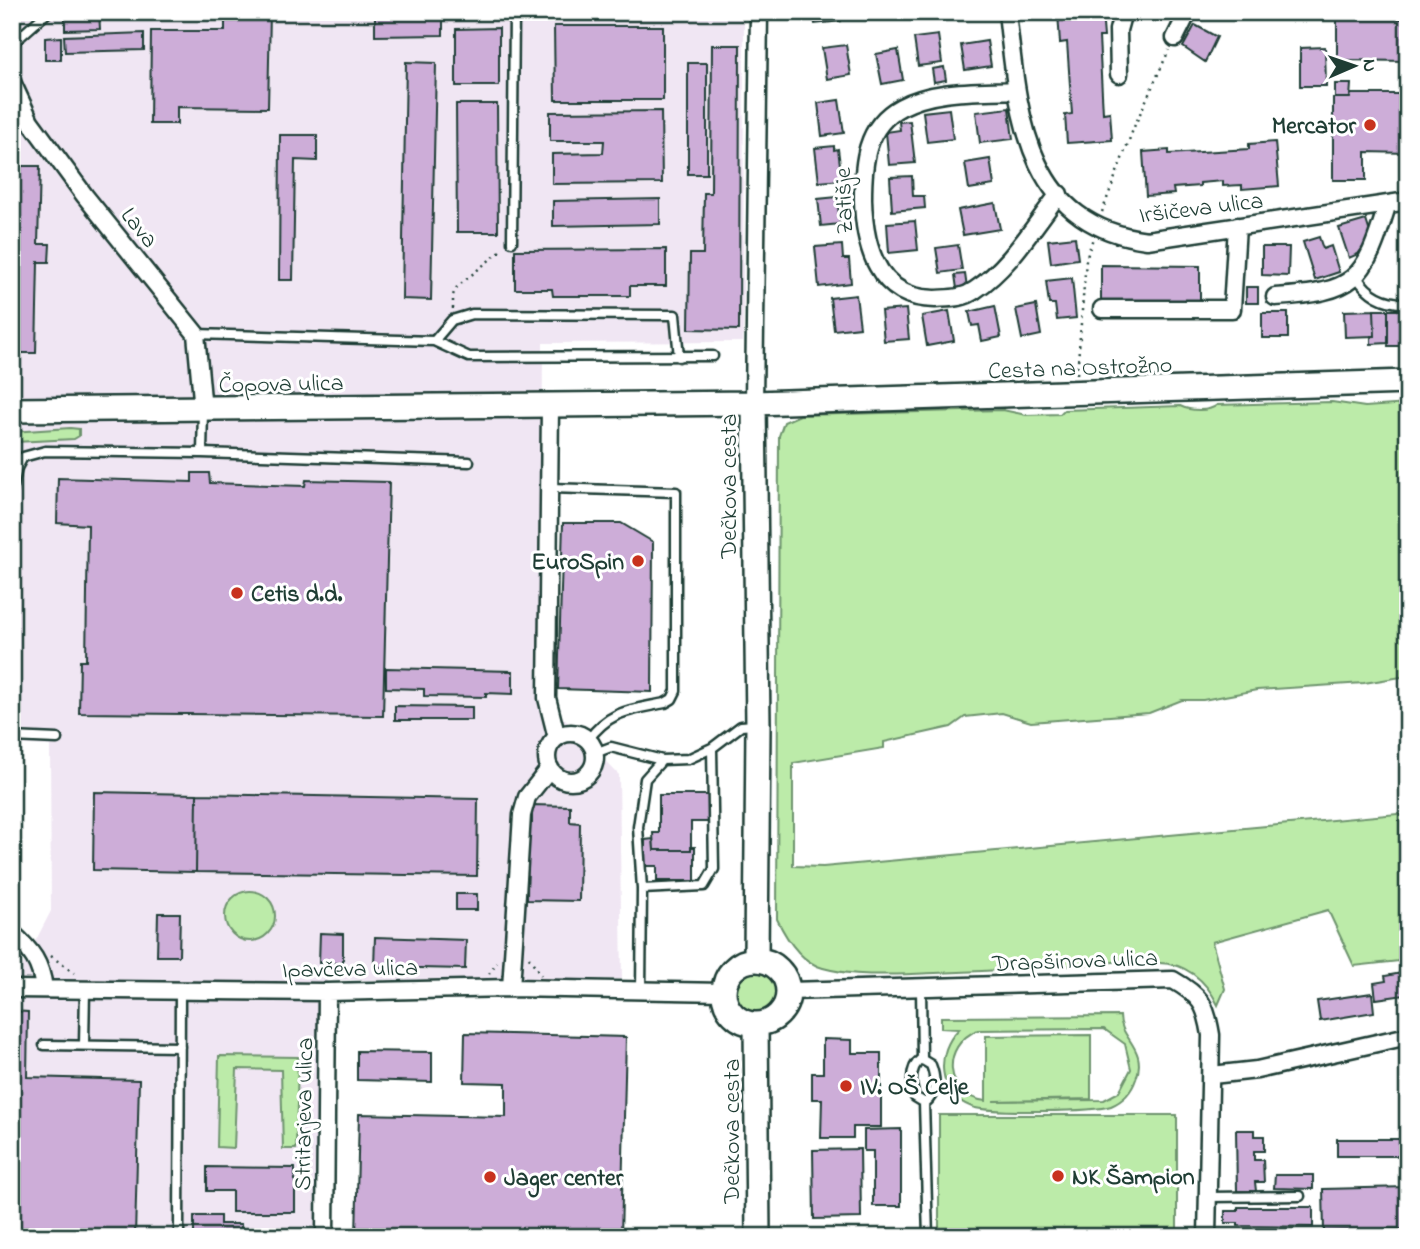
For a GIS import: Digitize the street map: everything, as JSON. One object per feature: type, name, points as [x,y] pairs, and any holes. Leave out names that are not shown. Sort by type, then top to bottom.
[{"type":"street","name":"Dečkova cesta","points":[[756,959],[758,725],[754,403],[760,12]]},
{"type":"street","name":"Iršičeva ulica","points":[[1007,12],[1016,90],[1026,138],[1041,173],[1059,194],[1097,226],[1116,236],[1147,240],[1408,201]]},
{"type":"street","points":[[1119,74],[1118,30],[1124,12]]},
{"type":"street","points":[[1175,38],[1188,12]]},
{"type":"street","name":"Lava","points":[[12,82],[27,116],[85,196],[196,334]]},
{"type":"street","name":"Zatišje","points":[[1016,90],[929,96],[899,108],[878,126],[863,160],[864,227],[869,252],[883,276],[901,289],[925,299],[963,297],[999,272],[1059,194]]},
{"type":"street","points":[[1275,297],[1320,294],[1357,277],[1374,250],[1387,206]]},
{"type":"street","points":[[1102,309],[1233,309],[1237,226]]},
{"type":"street","points":[[196,334],[203,410]]},
{"type":"street","name":"Cesta na Ostrožno","points":[[550,406],[754,403],[1408,382]]},
{"type":"street","points":[[550,406],[547,698],[557,738]]},
{"type":"street","name":"Čopova ulica","points":[[12,410],[550,406]]},
{"type":"street","points":[[570,733],[591,746],[590,772],[579,779],[559,778],[550,768],[549,748],[557,738],[570,733]]},
{"type":"street","points":[[512,988],[522,815],[527,797],[550,768]]},
{"type":"street","points":[[12,933],[33,952],[42,968],[44,989]]},
{"type":"street","points":[[756,959],[775,965],[782,972],[789,991],[783,1011],[766,1023],[756,1024],[746,1023],[730,1011],[724,992],[729,973],[737,965],[756,959]]},
{"type":"street","name":"Drapšinova ulica","points":[[789,991],[1173,980],[1194,992],[1207,1009],[1211,1035],[1207,1237]]},
{"type":"street","name":"Ipavčeva ulica","points":[[12,989],[327,992],[512,988],[724,992]]},
{"type":"street","name":"Stritarjeva ulica","points":[[325,1237],[327,992]]},
{"type":"street","name":"Dečkova cesta","points":[[756,1024],[758,1237]]},
{"type":"street","points":[[1212,1074],[1257,1070],[1408,1036]]},
{"type":"lane","points":[[12,44],[48,12]]},
{"type":"lane","points":[[512,242],[514,12]]},
{"type":"lane","points":[[1357,277],[1363,286],[1385,302],[1408,303]]},
{"type":"lane","points":[[434,341],[452,320],[472,314],[676,315],[679,357]]},
{"type":"lane","points":[[196,334],[434,341],[469,357],[713,356]]},
{"type":"lane","points":[[202,453],[203,410]]},
{"type":"lane","points":[[12,492],[17,468],[23,457],[46,451],[202,453],[469,463]]},
{"type":"lane","points":[[550,488],[676,492],[676,691],[672,699],[665,703],[610,717],[600,724],[591,746],[611,747],[662,760],[688,759],[712,748],[741,726],[758,725]]},
{"type":"lane","points":[[12,737],[57,739]]},
{"type":"lane","points":[[642,889],[704,886],[714,869],[712,748]]},
{"type":"lane","points":[[641,992],[642,889],[638,827],[645,779],[662,760]]},
{"type":"lane","points":[[921,988],[922,1059],[914,1066],[912,1083],[916,1098],[924,1102]]},
{"type":"lane","points":[[84,1045],[85,989]]},
{"type":"lane","points":[[178,1237],[180,991]]},
{"type":"lane","points":[[44,1045],[180,1047]]},
{"type":"lane","points":[[922,1059],[931,1065],[935,1080],[932,1096],[924,1102]]},
{"type":"lane","points":[[924,1102],[928,1237]]},
{"type":"lane","points":[[1208,1197],[1300,1196]]},
{"type":"path","points":[[1075,394],[1086,260],[1134,127],[1175,38]]},
{"type":"path","points":[[452,320],[453,295],[457,287],[512,242]]},
{"type":"shaded area","points":[[12,12],[744,12],[743,342],[543,343],[541,695],[619,775],[622,979],[327,980],[326,1237],[12,1237],[12,955],[23,965],[51,911],[50,746],[12,744],[12,450],[19,432],[17,393],[12,392]]},
{"type":"green space","points":[[1332,402],[1365,407],[1408,404],[1408,676],[1364,683],[1257,690],[1203,700],[1182,700],[1149,713],[1031,722],[1002,713],[965,717],[951,727],[884,742],[884,748],[793,763],[793,866],[823,867],[1408,813],[1408,968],[1399,961],[1354,966],[1328,910],[1212,942],[1225,989],[1218,1005],[1194,974],[1167,963],[1157,963],[1155,958],[1018,969],[879,975],[823,968],[801,955],[789,941],[777,919],[779,436],[784,422],[800,415],[1003,410],[1026,415],[1060,414],[1064,410],[1180,406],[1199,410],[1217,405]]},
{"type":"green space","points":[[79,429],[79,436],[74,439],[15,442],[12,451],[12,432]]},
{"type":"green space","points":[[250,891],[268,898],[275,916],[268,934],[250,941],[232,934],[225,916],[232,898]]},
{"type":"green space","points":[[756,972],[764,973],[770,978],[775,984],[775,1000],[770,1006],[764,1011],[756,1012],[748,1011],[742,1006],[737,1000],[736,992],[737,984],[742,978],[748,973]]},
{"type":"green space","points":[[1120,1016],[1124,1031],[1139,1059],[1136,1079],[1123,1098],[1111,1106],[1101,1108],[1019,1111],[972,1107],[960,1101],[946,1083],[943,1061],[951,1038],[959,1029],[941,1028],[941,1017]],"holes":[[[1104,1029],[1125,1044],[1131,1069],[1119,1092],[1104,1100],[993,1101],[1091,1099],[1091,1035],[986,1036],[986,1101],[972,1097],[962,1090],[955,1081],[952,1070],[957,1047],[966,1037],[978,1030]]]},
{"type":"green space","points":[[219,1056],[298,1057],[296,1149],[283,1149],[281,1070],[237,1069],[234,1148],[217,1147]]},
{"type":"green space","name":"NK Šampion","points":[[939,1115],[1177,1115],[1177,1237],[939,1237]]},
{"type":"building","points":[[65,12],[99,12],[100,29],[65,30]]},
{"type":"building","points":[[225,12],[270,12],[268,108],[177,107],[177,124],[150,124],[151,31],[225,31]]},
{"type":"building","points":[[375,12],[443,12],[443,35],[375,36]]},
{"type":"building","points":[[813,12],[840,12],[841,21],[815,24]]},
{"type":"building","points":[[1102,12],[1104,37],[1099,37],[1103,113],[1110,112],[1112,140],[1067,143],[1065,115],[1072,114],[1067,42],[1060,43],[1058,13]]},
{"type":"building","points":[[1337,19],[1408,19],[1408,61],[1337,60]]},
{"type":"building","points":[[1195,25],[1217,37],[1205,62],[1183,47]]},
{"type":"building","points":[[554,26],[663,26],[663,100],[555,100]]},
{"type":"building","points":[[499,28],[499,86],[456,86],[456,29]]},
{"type":"building","points":[[144,33],[144,50],[65,52],[64,36]]},
{"type":"building","points":[[938,35],[942,63],[918,66],[914,38]]},
{"type":"building","points":[[61,37],[61,60],[45,60],[45,38]]},
{"type":"building","points":[[987,41],[991,66],[965,70],[961,45]]},
{"type":"building","points":[[712,45],[740,45],[739,330],[689,329],[690,254],[703,254],[704,193],[711,193]]},
{"type":"building","points":[[846,45],[851,75],[827,79],[822,48]]},
{"type":"building","points":[[1325,47],[1326,86],[1300,86],[1300,48]]},
{"type":"building","points":[[898,50],[903,80],[882,84],[876,54]]},
{"type":"building","points":[[406,62],[436,63],[431,300],[402,299]]},
{"type":"building","points":[[688,63],[707,63],[707,174],[688,174]]},
{"type":"building","points":[[944,67],[946,80],[934,82],[932,69]]},
{"type":"building","points":[[1335,84],[1351,84],[1350,98],[1335,98]]},
{"type":"building","name":"Mercator","points":[[1351,94],[1408,94],[1408,153],[1366,152],[1366,180],[1333,180],[1333,98],[1350,98]]},
{"type":"building","points":[[839,100],[844,133],[822,136],[818,103]]},
{"type":"building","points":[[456,104],[497,104],[498,232],[457,232]]},
{"type":"building","points":[[1009,108],[1013,139],[980,143],[976,112]]},
{"type":"building","points":[[949,109],[953,139],[927,142],[923,112]]},
{"type":"building","points":[[661,111],[662,183],[552,184],[552,154],[603,153],[604,141],[550,141],[550,112]]},
{"type":"building","points":[[910,121],[915,163],[889,165],[886,132],[900,130],[899,122]]},
{"type":"building","points":[[280,135],[317,135],[317,161],[295,160],[293,280],[279,280]]},
{"type":"building","points":[[1275,142],[1279,186],[1242,189],[1242,185],[1223,186],[1223,181],[1173,188],[1174,194],[1146,196],[1143,152],[1169,150],[1169,154],[1249,149],[1249,144]]},
{"type":"building","points":[[834,146],[834,150],[838,149],[842,180],[819,182],[815,148]]},
{"type":"building","points":[[990,159],[994,185],[969,189],[965,163]]},
{"type":"building","points":[[12,166],[40,166],[38,244],[50,244],[49,262],[38,262],[36,353],[12,353]]},
{"type":"building","points":[[912,176],[913,196],[924,196],[925,208],[892,211],[890,177]]},
{"type":"building","points":[[837,197],[840,224],[821,226],[818,199]]},
{"type":"building","points":[[660,199],[660,224],[553,226],[553,201]]},
{"type":"building","points":[[995,203],[1000,229],[963,235],[958,210]]},
{"type":"building","points":[[1366,220],[1371,236],[1358,254],[1349,258],[1339,228]]},
{"type":"building","points":[[915,221],[918,250],[889,253],[887,223]]},
{"type":"building","points":[[1075,237],[1078,259],[1051,263],[1048,240]]},
{"type":"building","points":[[1319,237],[1323,249],[1331,246],[1339,272],[1315,280],[1303,242]]},
{"type":"building","points":[[842,245],[843,259],[849,259],[851,283],[819,287],[815,247]]},
{"type":"building","points":[[958,245],[962,270],[940,273],[936,248]]},
{"type":"building","points":[[1262,247],[1289,247],[1288,276],[1262,275]]},
{"type":"building","points":[[666,249],[666,286],[630,286],[630,296],[553,296],[552,289],[515,289],[515,250]]},
{"type":"building","points":[[1101,265],[1200,266],[1200,303],[1101,303]]},
{"type":"building","points":[[965,274],[967,288],[957,289],[955,275]]},
{"type":"building","points":[[1072,278],[1076,318],[1057,320],[1055,304],[1049,304],[1046,281]]},
{"type":"building","points":[[1246,287],[1258,287],[1258,303],[1246,303]]},
{"type":"building","points":[[856,295],[860,327],[834,330],[830,298]]},
{"type":"building","points":[[1036,305],[1041,335],[1022,339],[1016,309]]},
{"type":"building","points":[[995,306],[1001,337],[982,341],[979,325],[972,326],[969,312]]},
{"type":"building","points":[[906,309],[909,339],[884,341],[881,311]]},
{"type":"building","points":[[1374,310],[1375,336],[1345,337],[1344,311]]},
{"type":"building","points":[[1374,310],[1388,310],[1388,343],[1371,344],[1371,336],[1375,336]]},
{"type":"building","points":[[1388,310],[1405,310],[1408,346],[1388,346]]},
{"type":"building","points":[[949,311],[954,341],[927,346],[922,316]]},
{"type":"building","points":[[1262,313],[1288,313],[1288,338],[1262,338]]},
{"type":"building","name":"Cetis d.d.","points":[[192,473],[209,473],[210,483],[305,486],[306,480],[389,482],[383,716],[79,713],[80,661],[86,661],[88,525],[57,523],[58,478],[192,482]]},
{"type":"building","points":[[563,523],[621,523],[653,542],[652,692],[558,689]]},
{"type":"building","points":[[386,668],[513,671],[513,694],[486,693],[486,697],[424,696],[424,689],[386,688]]},
{"type":"building","points":[[395,706],[472,707],[472,720],[395,720]]},
{"type":"building","points":[[94,792],[197,794],[196,872],[93,870]]},
{"type":"building","points":[[197,794],[478,799],[477,876],[196,872]]},
{"type":"building","points":[[659,795],[711,795],[711,822],[691,822],[691,850],[654,850],[653,833],[659,833]]},
{"type":"building","points":[[532,805],[570,806],[570,822],[580,823],[579,901],[527,900],[528,823],[532,823]]},
{"type":"building","points":[[653,839],[654,850],[691,850],[691,847],[695,847],[695,881],[657,881],[657,866],[645,866],[645,840]]},
{"type":"building","points":[[456,894],[477,894],[477,910],[456,910]]},
{"type":"building","points":[[158,913],[180,913],[179,956],[157,956]]},
{"type":"building","points":[[320,933],[343,934],[343,963],[319,963]]},
{"type":"building","points":[[375,937],[466,940],[465,969],[374,967]]},
{"type":"building","points":[[1402,973],[1405,995],[1376,999],[1374,983],[1386,981],[1385,976]]},
{"type":"building","points":[[1372,993],[1374,1012],[1320,1021],[1317,1001]]},
{"type":"building","points":[[12,1011],[28,1012],[27,1077],[139,1080],[135,1237],[12,1237]]},
{"type":"building","name":"Jager center","points":[[465,1033],[626,1037],[621,1237],[356,1237],[359,1114],[506,1117],[506,1083],[464,1082]]},
{"type":"building","name":"IV. OŠ Celje","points":[[823,1039],[852,1040],[852,1053],[881,1053],[881,1127],[853,1127],[853,1138],[821,1138],[822,1099],[812,1099],[812,1073],[823,1073]]},
{"type":"building","points":[[357,1051],[432,1052],[432,1082],[357,1080]]},
{"type":"building","points":[[901,1129],[901,1206],[873,1206],[873,1151],[864,1151],[864,1130]]},
{"type":"building","points":[[1236,1130],[1255,1130],[1255,1136],[1264,1136],[1264,1151],[1254,1151],[1254,1160],[1263,1160],[1264,1182],[1255,1182],[1256,1191],[1237,1191]]},
{"type":"building","points":[[1337,1139],[1408,1139],[1408,1156],[1337,1156]]},
{"type":"building","points":[[860,1149],[861,1218],[814,1219],[813,1150]]},
{"type":"building","points":[[207,1167],[295,1168],[295,1212],[232,1212],[232,1191],[207,1191]]},
{"type":"building","points":[[1275,1175],[1313,1175],[1313,1189],[1274,1188]]},
{"type":"building","points":[[1408,1187],[1408,1229],[1324,1231],[1323,1189]]},
{"type":"building","points":[[1238,1207],[1313,1207],[1313,1227],[1238,1226],[1238,1223],[1225,1223],[1225,1211],[1238,1211]]},
{"type":"building","points":[[194,1216],[220,1216],[220,1224],[241,1224],[241,1237],[194,1237]]},
{"type":"place","name":"Mercator","points":[[1370,125]]},
{"type":"place","name":"EuroSpin","points":[[638,561]]},
{"type":"place","name":"Cetis d.d.","points":[[237,593]]},
{"type":"place","name":"IV. OŠ Celje","points":[[846,1086]]},
{"type":"place","name":"NK Šampion","points":[[1058,1176]]},
{"type":"place","name":"Jager center","points":[[490,1177]]}]
